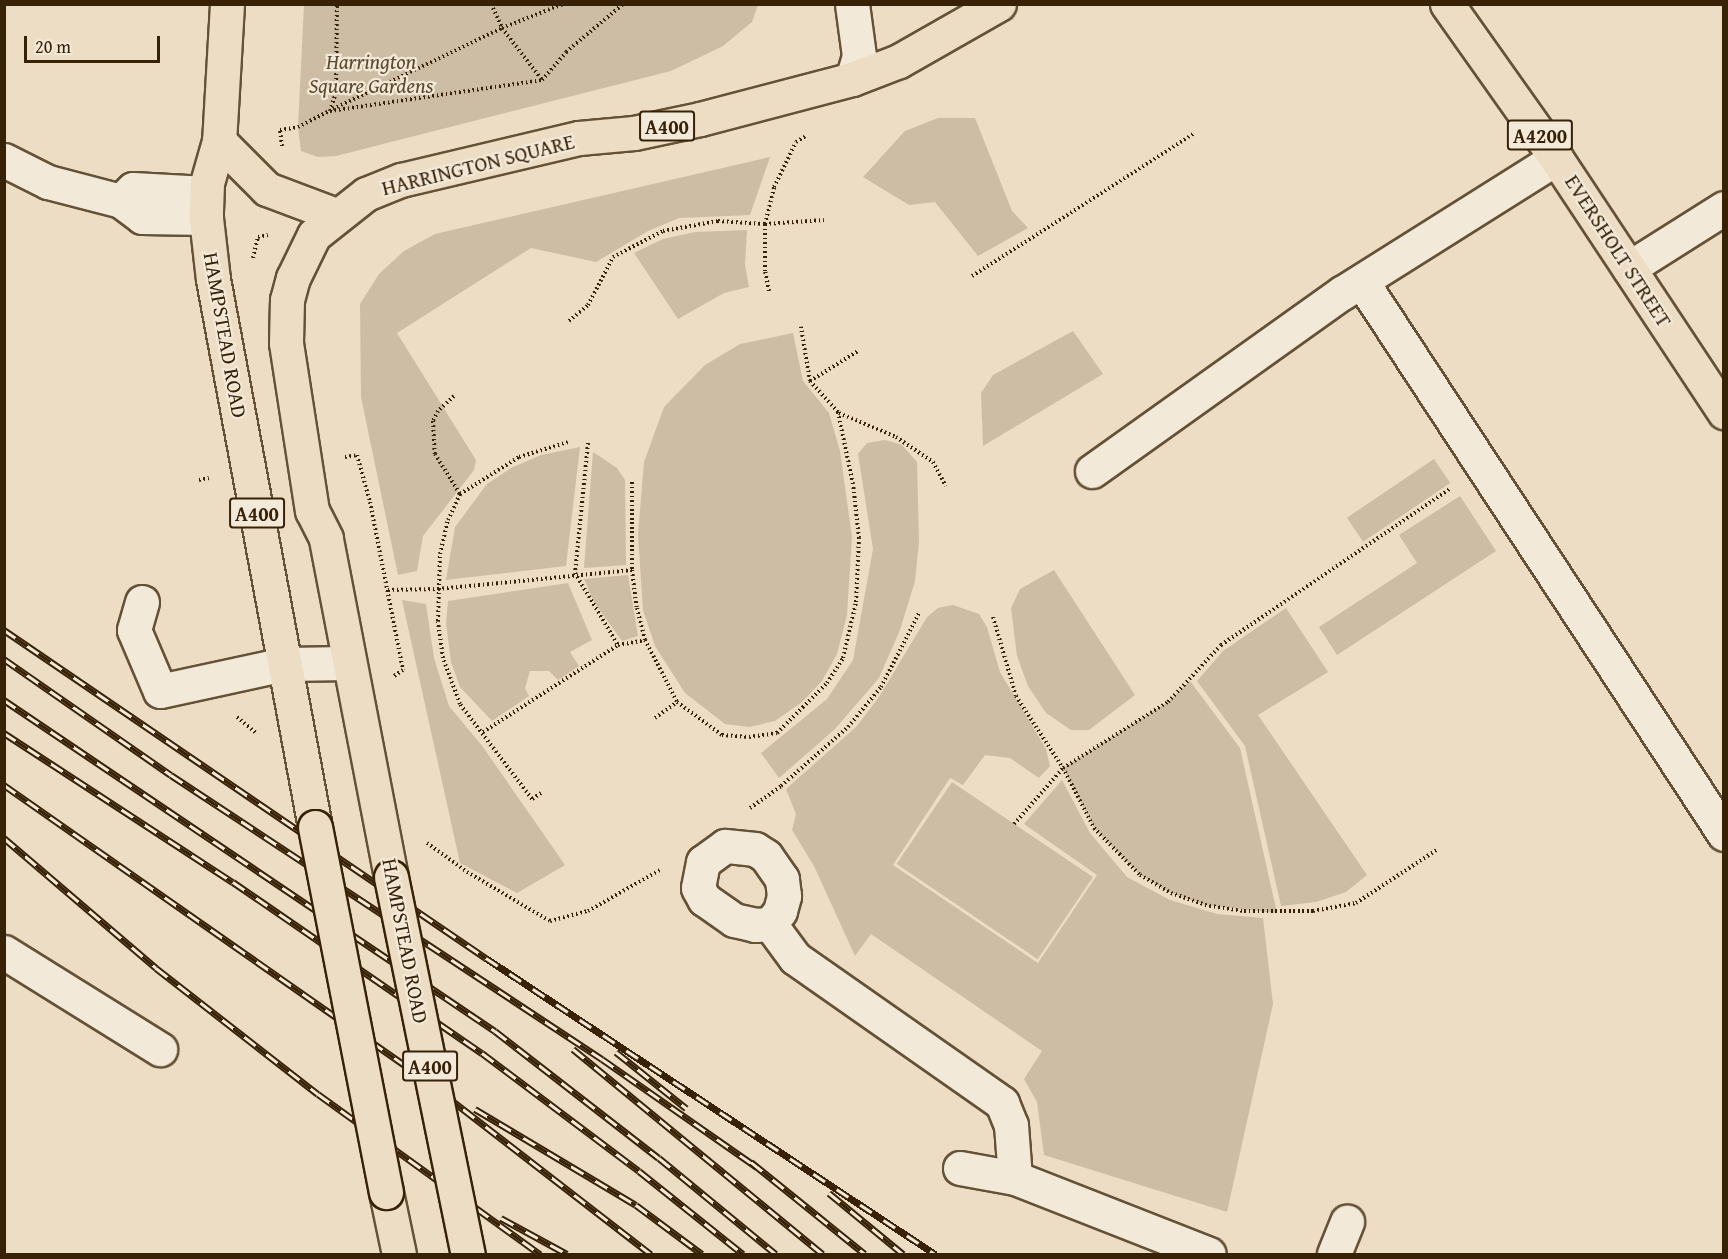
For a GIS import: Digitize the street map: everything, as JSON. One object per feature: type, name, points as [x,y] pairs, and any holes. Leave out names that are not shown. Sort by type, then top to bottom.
[{"type":"main road","name":"HAMPSTEAD ROAD","points":[[227,4],[219,141],[206,205],[213,279],[315,827],[399,1254]]},
{"type":"main road","name":"A400","points":[[852,79],[899,61],[999,4]]},
{"type":"main road","name":"EVERSHOLT STREET","points":[[1447,4],[1556,158],[1724,412]]},
{"type":"main road","name":"HARRINGTON SQUARE","points":[[326,538],[312,511],[286,343],[286,315],[302,253],[314,235],[336,215],[366,194],[401,180],[579,138],[634,133],[700,119],[852,79]]},
{"type":"main road","points":[[219,141],[267,189],[336,215]]},
{"type":"main road","name":"HAMPSTEAD ROAD","points":[[326,538],[348,663],[468,1254]]},
{"type":"street","points":[[852,4],[860,56],[852,79]]},
{"type":"street","points":[[1092,471],[1362,282],[1556,158]]},
{"type":"street","points":[[4,160],[48,182],[121,201],[142,217],[206,205]]},
{"type":"street","points":[[1629,268],[1724,208]]},
{"type":"street","points":[[1362,282],[1724,834]]},
{"type":"street","points":[[142,602],[134,630],[160,691],[285,664],[348,663]]},
{"type":"street","points":[[770,924],[795,958],[1002,1103],[1011,1125],[1015,1178]]},
{"type":"street","points":[[4,952],[160,1048]]},
{"type":"street","points":[[960,1168],[1015,1178],[1209,1254]]},
{"type":"street","points":[[1334,1254],[1347,1221]]},
{"type":"path","points":[[330,111],[336,93],[337,4]]},
{"type":"path","points":[[491,4],[502,28],[542,80]]},
{"type":"path","points":[[283,153],[280,130],[298,127],[502,28],[563,4]]},
{"type":"path","points":[[330,111],[542,80],[566,52],[623,4]]},
{"type":"path","points":[[769,291],[765,271],[765,224],[774,187],[796,142],[815,130]]},
{"type":"path","points":[[972,276],[1192,134]]},
{"type":"path","points":[[569,321],[588,305],[613,257],[663,231],[718,221],[765,224],[824,220]]},
{"type":"path","points":[[801,327],[810,381],[838,412],[896,436],[933,462],[946,486]]},
{"type":"path","points":[[810,381],[858,351]]},
{"type":"path","points":[[454,396],[438,411],[433,421],[435,454],[460,494]]},
{"type":"path","points":[[632,482],[632,570],[645,640],[677,702],[722,735],[749,737],[777,733],[807,707],[843,658],[856,602],[860,538],[853,483],[838,412]]},
{"type":"path","points":[[541,793],[532,799],[460,704],[443,658],[438,589],[440,554],[448,520],[460,494],[519,457],[568,442]]},
{"type":"path","points":[[588,443],[575,573],[618,645]]},
{"type":"path","points":[[335,458],[357,456],[370,502],[403,670]]},
{"type":"path","points":[[1014,824],[1063,768],[1168,702],[1221,645],[1483,466]]},
{"type":"path","points":[[199,480],[209,478]]},
{"type":"path","points":[[388,590],[438,589],[575,573],[632,570]]},
{"type":"path","points":[[743,812],[781,786],[848,727],[881,687],[919,613]]},
{"type":"path","points":[[993,617],[1016,696],[1063,768],[1082,810],[1115,854],[1140,875],[1171,892],[1205,905],[1277,913],[1356,903],[1438,849]]},
{"type":"path","points":[[483,732],[618,645],[645,640]]},
{"type":"path","points":[[655,718],[677,702]]},
{"type":"path","points":[[467,872],[550,921],[588,911],[669,864]]},
{"type":"green space","name":"Harrington Square Gardens","points":[[304,4],[758,5],[752,22],[723,46],[671,71],[336,156],[318,157],[301,151],[298,127]]},
{"type":"green space","points":[[938,118],[975,118],[1012,211],[1028,228],[978,256],[935,202],[909,205],[863,177],[905,131]]},
{"type":"green space","points":[[770,157],[750,215],[679,218],[648,231],[596,262],[531,248],[397,333],[476,460],[474,470],[423,536],[417,571],[398,575],[361,397],[360,304],[379,274],[404,251],[435,234]]},
{"type":"green space","points":[[747,230],[745,265],[749,287],[724,293],[678,319],[634,253],[663,239],[695,232]]},
{"type":"green space","points":[[1073,331],[1103,374],[983,446],[981,393],[993,375]]},
{"type":"green space","points":[[793,333],[803,381],[829,413],[840,451],[852,537],[847,615],[837,654],[822,681],[802,702],[775,721],[750,727],[725,724],[685,693],[655,646],[643,610],[638,534],[644,462],[664,407],[705,365],[740,344]]},
{"type":"green space","points":[[885,440],[902,445],[917,462],[919,542],[915,581],[900,630],[879,678],[834,730],[779,778],[761,753],[827,699],[853,660],[873,549],[858,454],[867,443]]},
{"type":"green space","points":[[580,447],[566,566],[446,580],[455,527],[487,484],[511,468],[541,455]]},
{"type":"green space","points":[[593,452],[617,468],[625,480],[626,565],[584,568]]},
{"type":"green space","points":[[1434,459],[1450,483],[1363,542],[1347,518]]},
{"type":"green space","points":[[1460,496],[1496,551],[1337,655],[1319,627],[1417,563],[1399,535]]},
{"type":"green space","points":[[1054,570],[1135,695],[1089,730],[1071,730],[1046,713],[1028,686],[1017,656],[1011,608],[1020,589]]},
{"type":"green space","points":[[628,575],[638,636],[622,641],[594,602],[584,579]]},
{"type":"green space","points":[[568,583],[592,640],[570,652],[579,666],[558,680],[549,671],[530,671],[525,688],[529,696],[492,721],[460,687],[451,662],[446,623],[448,601]]},
{"type":"green space","points":[[402,600],[426,604],[434,658],[449,706],[483,747],[565,865],[517,893],[460,863]]},
{"type":"green space","points":[[953,605],[979,614],[987,627],[1000,672],[1046,749],[1050,766],[1039,778],[1010,758],[985,755],[963,785],[950,778],[893,865],[1038,963],[1097,875],[1024,824],[1062,780],[1090,833],[1127,877],[1170,900],[1217,914],[1263,918],[1273,1004],[1227,1212],[1044,1155],[1037,1102],[1024,1079],[1042,1051],[871,934],[855,956],[814,866],[792,830],[796,814],[786,789],[856,727],[879,697],[927,617],[938,608]]},
{"type":"green space","points":[[1286,608],[1328,672],[1258,715],[1367,875],[1346,892],[1316,902],[1281,906],[1245,746],[1197,681],[1223,651]]},
{"type":"green space","points":[[1190,681],[1240,748],[1277,913],[1205,905],[1171,893],[1140,875],[1094,828],[1063,768],[1168,702]]},
{"type":"green space","points":[[952,782],[1093,877],[1038,959],[897,864]]},
{"type":"railway","points":[[4,630],[486,958],[935,1254]]},
{"type":"railway","points":[[4,659],[171,775],[602,1059],[757,1167]]},
{"type":"railway","points":[[4,700],[495,1031],[659,1158],[776,1254]]},
{"type":"railway","points":[[4,733],[233,882],[482,1053],[639,1171],[743,1254]]},
{"type":"railway","points":[[4,785],[419,1075],[651,1254]]},
{"type":"railway","points":[[4,838],[156,968],[318,1094],[540,1254]]},
{"type":"railway","points":[[573,1049],[823,1254]]},
{"type":"railway","points":[[616,1052],[686,1108]]},
{"type":"railway","points":[[475,1109],[636,1205],[702,1254]]},
{"type":"railway","points":[[751,1162],[865,1254]]},
{"type":"railway","points":[[829,1193],[903,1254]]},
{"type":"railway","points":[[501,1218],[567,1254]]}]
